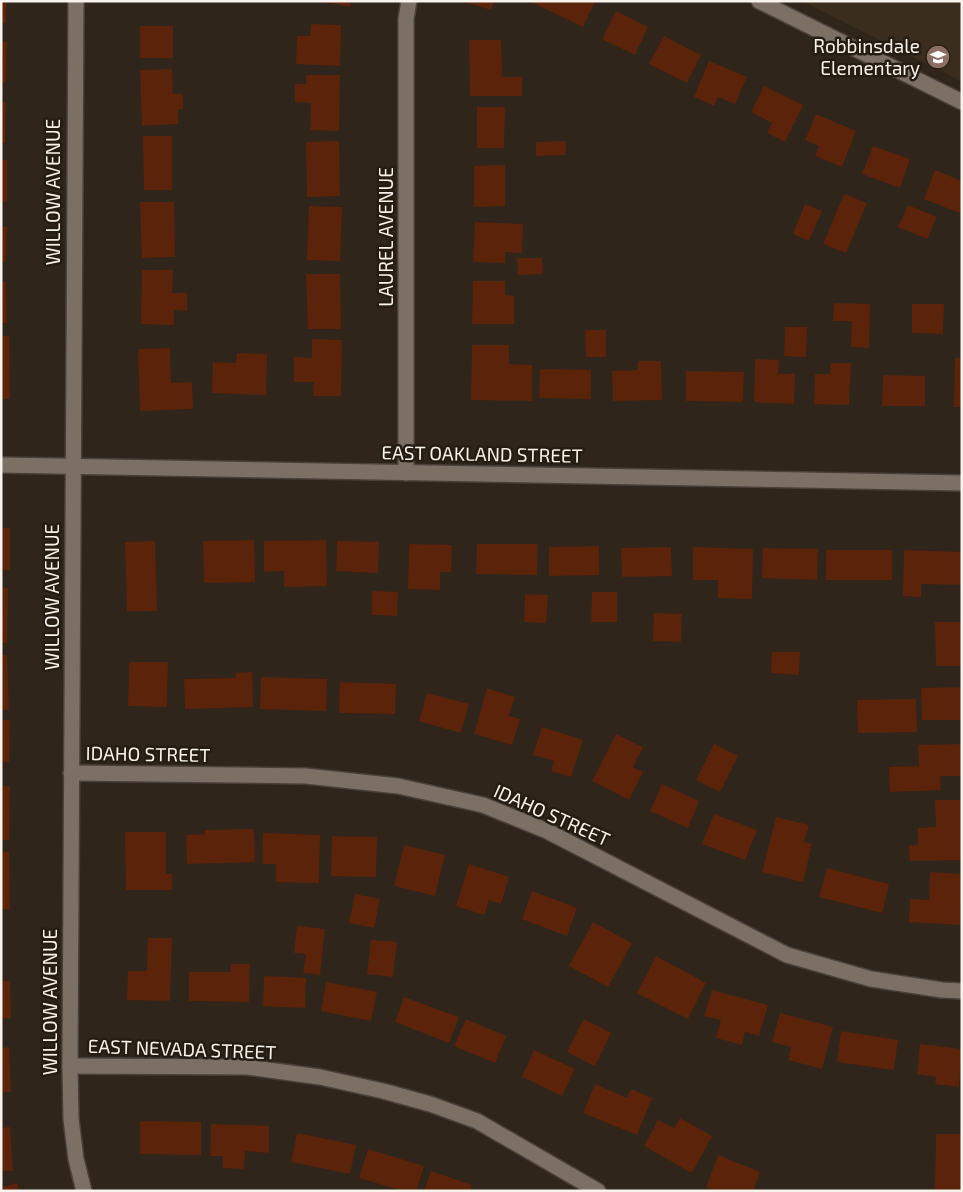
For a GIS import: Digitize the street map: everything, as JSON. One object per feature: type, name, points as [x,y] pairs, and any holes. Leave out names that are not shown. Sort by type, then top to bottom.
[{"type":"street","name":"WILLOW AVENUE","points":[[76,1],[70,1066],[71,1119],[76,1160],[84,1191]]},
{"type":"street","name":"LAUREL AVENUE","points":[[406,473],[406,29],[409,1]]},
{"type":"street","points":[[759,1],[962,102]]},
{"type":"street","name":"EAST OAKLAND STREET","points":[[1,465],[962,483]]},
{"type":"street","name":"IDAHO STREET","points":[[71,773],[306,776],[398,786],[483,805],[547,831],[787,955],[871,978],[942,990],[962,991]]},
{"type":"street","name":"EAST NEVADA STREET","points":[[70,1066],[247,1067],[320,1077],[374,1089],[430,1104],[477,1121],[598,1191]]},
{"type":"shaded area","name":"Robbinsdale Elementary","points":[[802,1],[962,1],[962,81],[961,81]]},
{"type":"building","points":[[1,1],[6,1],[6,23],[1,23]]},
{"type":"building","points":[[322,1],[351,1],[350,7]]},
{"type":"building","points":[[462,1],[494,1],[491,10]]},
{"type":"building","points":[[529,1],[595,1],[583,27]]},
{"type":"building","points":[[616,11],[648,27],[635,55],[602,39]]},
{"type":"building","points":[[311,24],[341,25],[340,66],[296,64],[297,36],[310,36]]},
{"type":"building","points":[[140,26],[173,26],[173,58],[140,58]]},
{"type":"building","points":[[664,36],[701,55],[687,83],[649,64]]},
{"type":"building","points":[[469,40],[501,40],[502,77],[522,77],[522,96],[470,96]]},
{"type":"building","points":[[1,42],[7,42],[6,83],[1,83]]},
{"type":"building","points":[[709,61],[747,77],[735,104],[718,97],[714,106],[694,97]]},
{"type":"building","points":[[172,69],[173,94],[183,94],[183,109],[178,109],[178,124],[142,126],[140,70]]},
{"type":"building","points":[[306,75],[340,75],[339,131],[310,130],[311,103],[295,102],[295,84],[306,84]]},
{"type":"building","points":[[764,86],[803,105],[785,142],[767,133],[772,123],[751,112]]},
{"type":"building","points":[[1,102],[6,102],[5,143],[1,143]]},
{"type":"building","points":[[477,107],[505,107],[504,148],[477,148]]},
{"type":"building","points":[[816,114],[856,131],[842,167],[815,156],[819,146],[805,140]]},
{"type":"building","points":[[143,136],[172,136],[172,190],[144,190]]},
{"type":"building","points":[[339,141],[340,196],[307,197],[306,142]]},
{"type":"building","points":[[566,141],[566,155],[536,156],[536,142]]},
{"type":"building","points":[[873,146],[910,159],[900,188],[862,174]]},
{"type":"building","points":[[1,160],[7,160],[7,202],[1,202]]},
{"type":"building","points":[[505,165],[505,206],[474,207],[474,166]]},
{"type":"building","points":[[935,170],[962,181],[962,214],[924,199]]},
{"type":"building","points":[[844,194],[867,203],[846,253],[823,244]]},
{"type":"building","points":[[140,202],[174,202],[175,257],[142,258]]},
{"type":"building","points":[[805,204],[822,211],[809,241],[793,234]]},
{"type":"building","points":[[908,205],[937,217],[927,239],[898,227]]},
{"type":"building","points":[[309,206],[342,207],[340,261],[307,260]]},
{"type":"building","points":[[475,222],[523,224],[522,253],[505,252],[505,263],[473,262]]},
{"type":"building","points":[[1,227],[7,227],[6,261],[1,261]]},
{"type":"building","points":[[517,258],[542,258],[543,274],[518,275]]},
{"type":"building","points":[[142,270],[173,270],[172,293],[187,293],[187,311],[174,310],[174,325],[141,324]]},
{"type":"building","points":[[306,274],[340,274],[341,329],[308,329]]},
{"type":"building","points":[[473,281],[505,281],[505,295],[514,296],[514,324],[472,324]]},
{"type":"building","points":[[1,282],[6,282],[7,323],[1,323]]},
{"type":"building","points":[[834,303],[870,304],[869,348],[851,347],[852,321],[833,321]]},
{"type":"building","points":[[912,304],[944,304],[943,334],[912,333]]},
{"type":"building","points":[[785,327],[807,327],[806,357],[784,356]]},
{"type":"building","points":[[585,330],[606,330],[606,357],[586,357]]},
{"type":"building","points":[[1,336],[9,336],[10,399],[1,399]]},
{"type":"building","points":[[312,339],[342,340],[341,396],[313,396],[314,382],[294,382],[294,357],[312,358]]},
{"type":"building","points":[[472,345],[509,345],[509,364],[532,365],[532,401],[471,400]]},
{"type":"building","points":[[170,348],[171,383],[192,382],[193,409],[140,411],[138,349]]},
{"type":"building","points":[[237,353],[267,354],[266,395],[212,393],[213,362],[236,363]]},
{"type":"building","points":[[955,358],[962,358],[962,407],[954,407]]},
{"type":"building","points":[[755,359],[779,360],[778,374],[795,374],[794,404],[754,402]]},
{"type":"building","points":[[638,361],[661,361],[662,400],[613,401],[612,371],[638,370]]},
{"type":"building","points":[[831,363],[851,363],[849,405],[814,404],[815,374],[830,374]]},
{"type":"building","points":[[540,369],[591,370],[591,399],[539,398]]},
{"type":"building","points":[[686,371],[744,372],[743,402],[686,401]]},
{"type":"building","points":[[883,375],[925,376],[925,406],[882,406]]},
{"type":"building","points":[[1,528],[10,528],[10,570],[1,570]]},
{"type":"building","points":[[254,540],[255,582],[204,583],[203,541]]},
{"type":"building","points":[[326,540],[327,586],[284,587],[284,571],[264,572],[264,541]]},
{"type":"building","points":[[155,541],[157,611],[127,611],[125,542]]},
{"type":"building","points":[[337,541],[379,542],[378,573],[336,571]]},
{"type":"building","points":[[409,544],[452,545],[451,572],[440,572],[440,590],[408,589]]},
{"type":"building","points":[[477,544],[538,544],[537,575],[476,574]]},
{"type":"building","points":[[599,546],[599,575],[549,576],[549,547]]},
{"type":"building","points":[[671,547],[672,576],[622,577],[621,548]]},
{"type":"building","points":[[693,547],[753,549],[752,599],[718,598],[718,580],[693,580]]},
{"type":"building","points":[[763,548],[818,549],[817,580],[762,578]]},
{"type":"building","points":[[826,550],[892,550],[892,580],[826,580]]},
{"type":"building","points":[[904,550],[962,552],[962,585],[921,584],[921,597],[903,596]]},
{"type":"building","points":[[1,587],[8,588],[7,643],[1,643]]},
{"type":"building","points":[[372,591],[398,592],[397,616],[372,615]]},
{"type":"building","points":[[592,592],[617,592],[617,622],[591,622]]},
{"type":"building","points":[[525,594],[548,595],[546,623],[524,622]]},
{"type":"building","points":[[654,613],[682,614],[681,642],[653,641]]},
{"type":"building","points":[[935,622],[962,622],[962,666],[936,666]]},
{"type":"building","points":[[772,652],[800,652],[799,675],[771,673]]},
{"type":"building","points":[[1,655],[7,655],[9,710],[1,710]]},
{"type":"building","points":[[129,662],[168,662],[167,707],[128,706]]},
{"type":"building","points":[[252,672],[253,707],[185,709],[184,679],[236,678],[236,673]]},
{"type":"building","points":[[261,677],[327,679],[326,711],[260,709]]},
{"type":"building","points":[[340,682],[396,684],[395,714],[339,713]]},
{"type":"building","points":[[962,687],[962,720],[922,720],[921,688]]},
{"type":"building","points":[[487,688],[515,697],[509,716],[520,719],[512,745],[474,734]]},
{"type":"building","points":[[427,693],[469,704],[461,733],[419,721]]},
{"type":"building","points":[[916,699],[917,732],[858,733],[857,700]]},
{"type":"building","points":[[1,720],[10,720],[9,762],[1,762]]},
{"type":"building","points":[[542,727],[583,740],[571,777],[551,771],[554,761],[533,755]]},
{"type":"building","points":[[616,734],[643,747],[633,767],[643,772],[629,800],[592,781]]},
{"type":"building","points":[[714,744],[738,756],[720,792],[696,780]]},
{"type":"building","points":[[962,744],[962,776],[940,776],[941,790],[890,792],[889,767],[919,766],[918,745]]},
{"type":"building","points":[[662,784],[699,801],[688,828],[650,811]]},
{"type":"building","points":[[1,786],[10,786],[9,840],[1,840]]},
{"type":"building","points":[[935,800],[962,800],[962,860],[910,861],[909,846],[918,845],[918,828],[936,827]]},
{"type":"building","points":[[714,814],[757,830],[745,860],[702,844]]},
{"type":"building","points":[[776,817],[809,825],[804,842],[812,844],[803,882],[762,872]]},
{"type":"building","points":[[254,829],[255,862],[187,864],[186,835],[205,834],[205,830]]},
{"type":"building","points":[[125,832],[166,832],[166,874],[172,874],[172,890],[126,890]]},
{"type":"building","points":[[263,833],[320,835],[319,883],[276,882],[276,864],[262,864]]},
{"type":"building","points":[[332,836],[377,837],[376,877],[331,876]]},
{"type":"building","points":[[404,845],[445,855],[435,896],[394,886]]},
{"type":"building","points":[[1,852],[9,852],[10,909],[1,909]]},
{"type":"building","points":[[469,864],[509,877],[501,904],[489,900],[484,915],[456,906]]},
{"type":"building","points":[[827,868],[889,884],[882,913],[819,897]]},
{"type":"building","points":[[930,872],[962,874],[960,925],[909,922],[910,899],[929,900]]},
{"type":"building","points":[[532,891],[577,908],[567,936],[522,919]]},
{"type":"building","points":[[355,894],[380,899],[374,928],[349,923]]},
{"type":"building","points":[[593,922],[632,943],[608,987],[569,966]]},
{"type":"building","points":[[297,926],[325,929],[320,975],[303,973],[306,954],[294,953]]},
{"type":"building","points":[[148,938],[172,938],[170,1001],[127,1000],[128,971],[147,971]]},
{"type":"building","points":[[371,940],[397,942],[393,977],[367,974]]},
{"type":"building","points":[[656,956],[706,983],[688,1019],[637,993]]},
{"type":"building","points":[[231,964],[250,964],[249,1002],[189,1001],[189,972],[231,972]]},
{"type":"building","points":[[264,976],[306,978],[305,1008],[263,1006]]},
{"type":"building","points":[[1,981],[10,981],[11,1018],[1,1018]]},
{"type":"building","points":[[326,982],[377,992],[371,1021],[321,1011]]},
{"type":"building","points":[[712,990],[768,1005],[759,1036],[745,1032],[742,1045],[716,1038],[721,1020],[704,1016]]},
{"type":"building","points":[[404,997],[459,1017],[449,1043],[395,1022]]},
{"type":"building","points":[[780,1013],[833,1027],[822,1069],[788,1060],[791,1047],[772,1042]]},
{"type":"building","points":[[466,1019],[506,1036],[495,1063],[454,1046]]},
{"type":"building","points":[[584,1019],[611,1033],[595,1066],[567,1052]]},
{"type":"building","points":[[841,1031],[898,1040],[894,1070],[837,1062]]},
{"type":"building","points":[[920,1044],[962,1049],[959,1087],[935,1084],[936,1077],[917,1074]]},
{"type":"building","points":[[9,1047],[11,1092],[1,1092],[1,1048]]},
{"type":"building","points":[[534,1050],[575,1069],[562,1096],[522,1077]]},
{"type":"building","points":[[595,1084],[627,1098],[631,1089],[652,1098],[637,1135],[583,1113]]},
{"type":"building","points":[[680,1118],[712,1136],[692,1173],[644,1146],[658,1120],[674,1128]]},
{"type":"building","points":[[140,1121],[201,1122],[201,1155],[140,1154]]},
{"type":"building","points":[[211,1124],[269,1126],[269,1153],[245,1151],[244,1169],[223,1168],[223,1156],[210,1156]]},
{"type":"building","points":[[10,1127],[13,1171],[1,1171],[1,1128]]},
{"type":"building","points":[[297,1133],[356,1145],[350,1174],[291,1162]]},
{"type":"building","points":[[936,1134],[962,1134],[962,1191],[935,1190]]},
{"type":"building","points":[[368,1149],[424,1166],[416,1191],[403,1191],[359,1178]]},
{"type":"building","points":[[718,1155],[760,1172],[753,1191],[717,1191],[706,1187]]},
{"type":"building","points":[[431,1171],[472,1185],[470,1191],[424,1191]]},
{"type":"building","points":[[17,1183],[19,1191],[1,1191],[1,1187]]},
{"type":"place","name":"Robbinsdale Elementary","points":[[938,57]]}]
